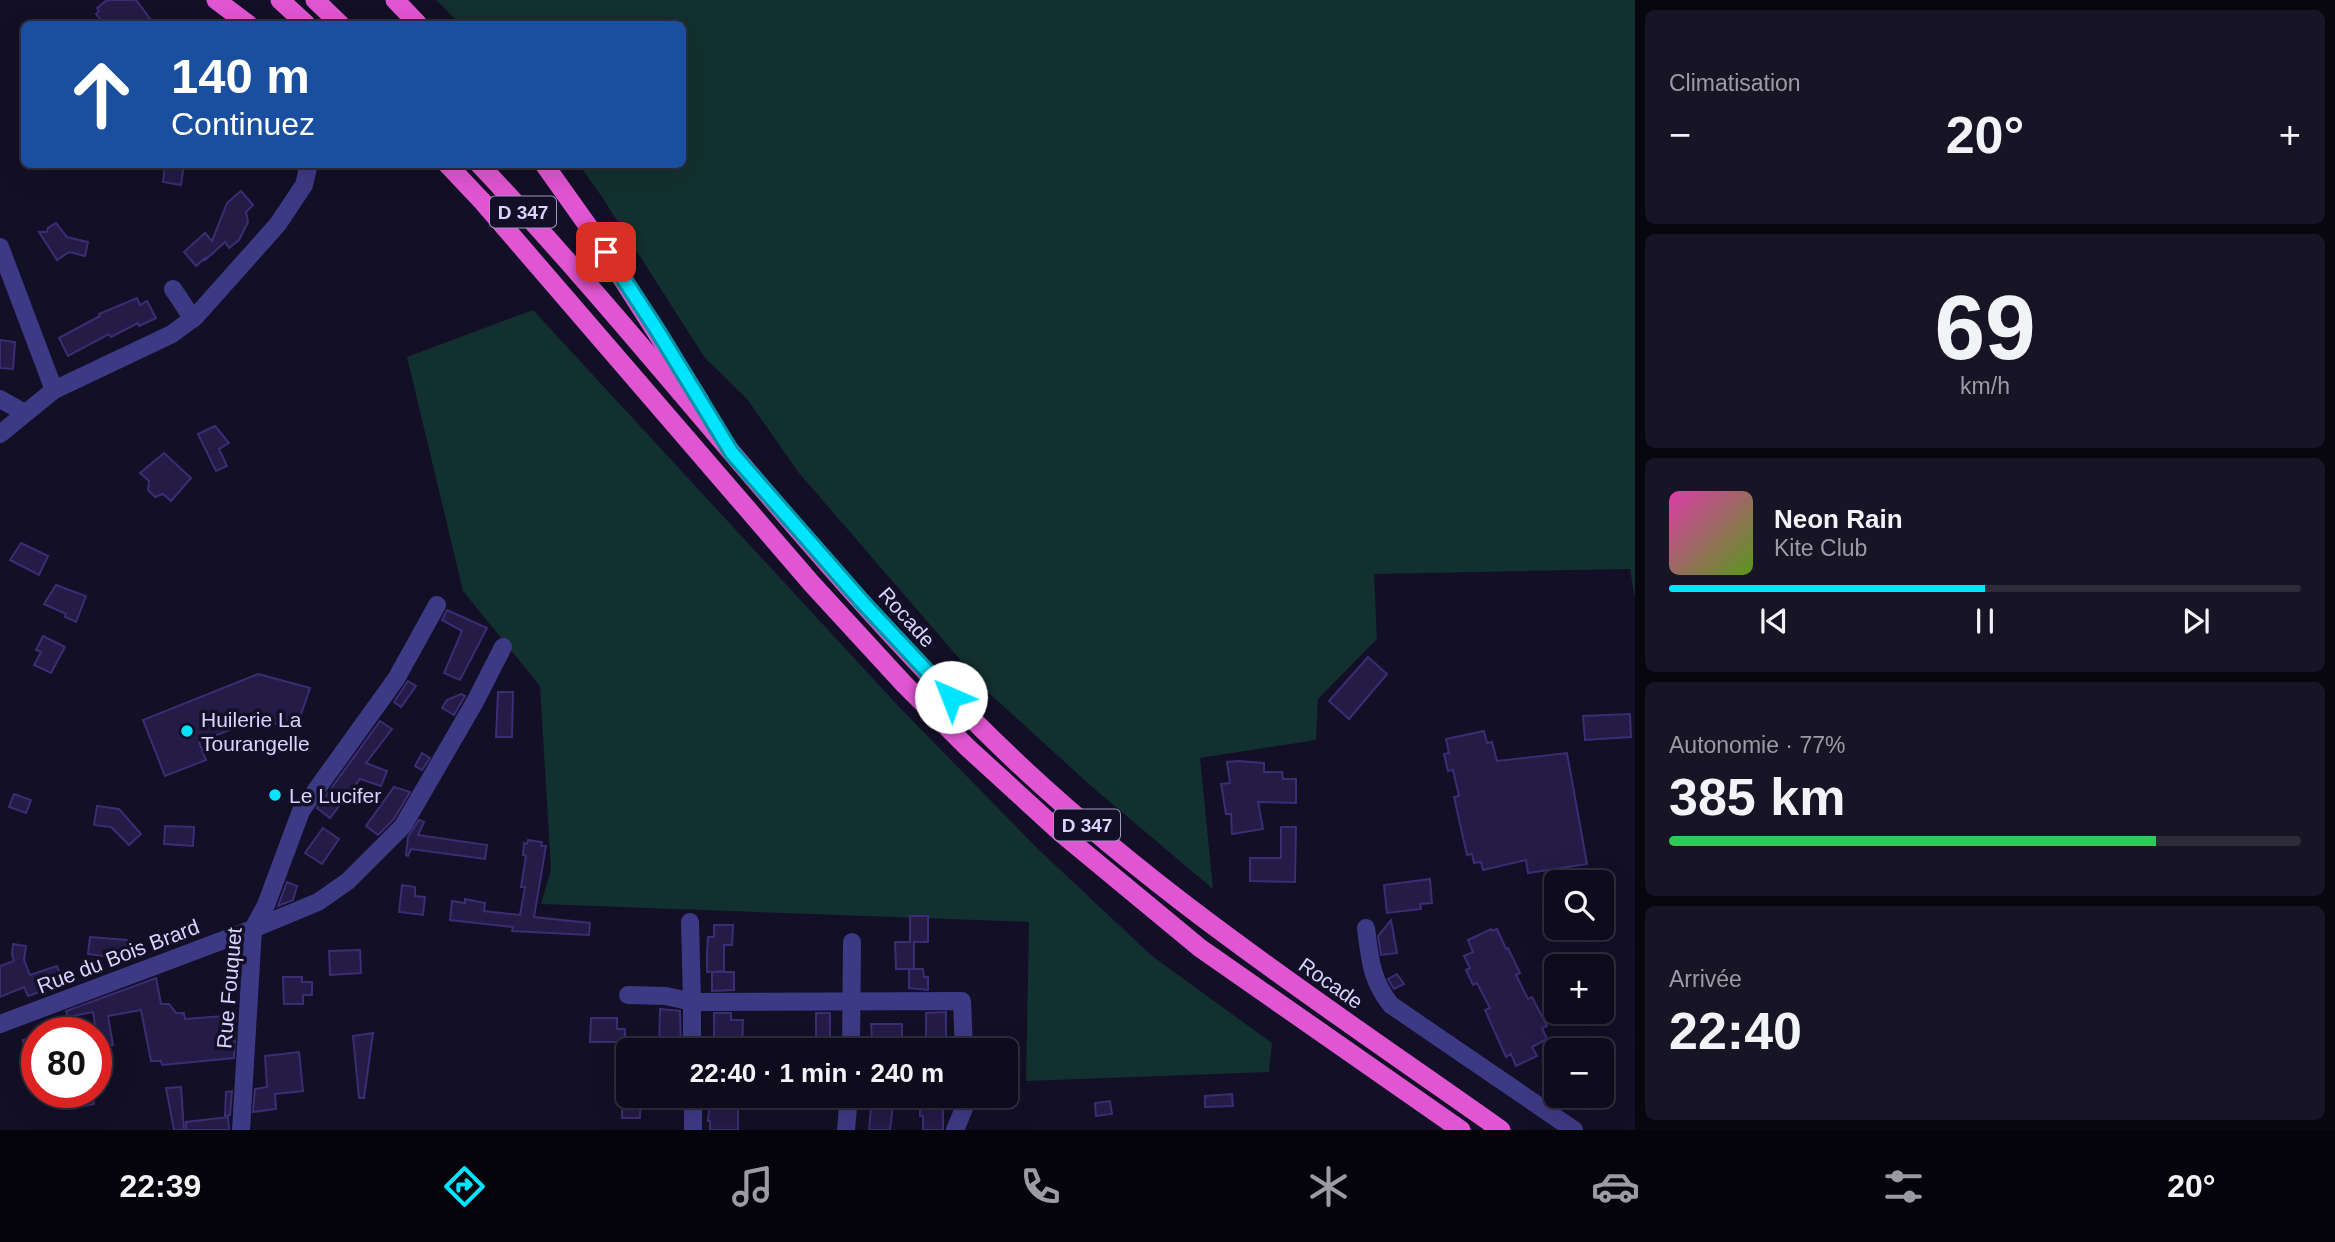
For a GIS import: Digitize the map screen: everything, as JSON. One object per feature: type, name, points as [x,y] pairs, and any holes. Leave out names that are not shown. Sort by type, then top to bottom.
[{"type":"highway","points":[[216,0],[244,21]]},
{"type":"highway","points":[[280,0],[303,21]]},
{"type":"highway","points":[[315,0],[337,21]]},
{"type":"highway","points":[[395,0],[415,21]]},
{"type":"highway","points":[[436,168],[482,201]]},
{"type":"highway","name":"D 347","points":[[451,168],[812,584],[904,684],[967,747],[1061,833],[1191,941],[1461,1130]]},
{"type":"highway","name":"Rocade","points":[[483,168],[912,657],[1012,757],[1143,872],[1252,955],[1501,1130]]},
{"type":"highway","points":[[547,168],[657,330],[732,453]]},
{"type":"street","points":[[0,434],[54,390],[172,334],[192,319],[278,224],[304,185],[308,168]]},
{"type":"street","points":[[0,247],[54,390]]},
{"type":"street","points":[[173,289],[192,319]]},
{"type":"street","points":[[0,399],[26,413]]},
{"type":"street","name":"Rue Fouquet","points":[[241,1130],[253,929],[266,905],[301,811],[396,679],[437,605]]},
{"type":"street","name":"Rue du Bois Brard","points":[[0,1024],[253,929],[318,902],[348,881],[403,826],[503,648]]},
{"type":"street","points":[[690,922],[692,1038]]},
{"type":"street","points":[[1366,928],[1371,967],[1378,989],[1391,1005],[1574,1130]]},
{"type":"street","points":[[851,1038],[852,942]]},
{"type":"street","points":[[628,995],[666,996],[692,1002],[962,1001],[964,1038]]},
{"type":"street","points":[[693,1108],[693,1130]]},
{"type":"street","points":[[846,1130],[848,1108]]},
{"type":"street","points":[[955,1130],[964,1108]]},
{"type":"green space","points":[[436,0],[1635,0],[1635,599],[1630,569],[1374,574],[1377,639],[1318,699],[1316,740],[1200,758],[1213,889],[1091,786],[989,693],[799,473],[747,399],[705,358],[581,168],[686,168],[686,21],[457,21]]},
{"type":"green space","points":[[533,310],[901,709],[1038,849],[1152,956],[1272,1043],[1269,1072],[1026,1081],[1029,922],[541,904],[551,869],[540,686],[463,591],[407,357]]},
{"type":"building","points":[[107,0],[136,0],[152,21],[102,21],[96,14],[99,11],[97,8]]},
{"type":"building","points":[[165,168],[183,168],[181,185],[163,182]]},
{"type":"building","points":[[241,191],[253,205],[246,212],[248,222],[239,240],[229,248],[225,242],[196,266],[184,252],[205,233],[212,241],[227,203]]},
{"type":"building","points":[[56,223],[67,237],[88,242],[85,256],[69,252],[57,260],[39,232],[47,232],[48,228]]},
{"type":"building","points":[[137,298],[140,305],[147,301],[156,318],[139,326],[138,323],[111,337],[109,334],[68,356],[59,338],[100,316],[99,314]]},
{"type":"building","points":[[0,340],[15,342],[13,369],[0,368]]},
{"type":"building","points":[[215,426],[229,443],[219,449],[227,466],[216,471],[198,434]]},
{"type":"building","points":[[164,453],[191,478],[171,501],[163,494],[155,497],[148,490],[149,481],[140,473]]},
{"type":"building","points":[[21,543],[48,556],[39,575],[10,560]]},
{"type":"building","points":[[56,585],[86,596],[76,622],[44,604]]},
{"type":"building","points":[[447,610],[487,628],[460,680],[444,673],[462,631],[442,620]]},
{"type":"building","points":[[43,636],[65,647],[51,673],[34,665],[41,652],[36,650]]},
{"type":"building","points":[[1368,657],[1387,674],[1349,719],[1329,701]]},
{"type":"building","name":"Huilerie La Tourangelle","points":[[258,674],[310,688],[296,729],[257,719],[199,742],[206,760],[165,776],[143,720]]},
{"type":"building","points":[[408,681],[416,686],[401,707],[394,702]]},
{"type":"building","points":[[498,692],[513,692],[512,737],[496,737]]},
{"type":"building","points":[[461,694],[465,696],[454,715],[442,708],[447,700]]},
{"type":"building","points":[[1630,714],[1631,737],[1585,740],[1583,716]]},
{"type":"building","points":[[380,721],[392,729],[366,763],[387,771],[381,786],[360,779],[330,818],[317,808]]},
{"type":"building","points":[[1484,731],[1487,743],[1492,742],[1497,761],[1567,753],[1587,864],[1528,873],[1526,860],[1483,870],[1481,862],[1474,863],[1472,854],[1467,855],[1454,797],[1459,796],[1453,770],[1448,771],[1444,754],[1449,753],[1446,739]]},
{"type":"building","points":[[422,753],[430,758],[422,770],[415,766]]},
{"type":"building","points":[[1227,762],[1264,763],[1264,772],[1282,772],[1283,779],[1296,779],[1296,803],[1258,802],[1263,829],[1232,834],[1231,814],[1226,814],[1221,784],[1230,783]]},
{"type":"building","points":[[394,787],[410,792],[394,819],[378,835],[366,826]]},
{"type":"building","points":[[14,794],[31,800],[26,813],[9,807]]},
{"type":"building","points":[[97,806],[119,809],[141,834],[129,845],[111,827],[94,825]]},
{"type":"building","points":[[419,820],[424,822],[418,835],[487,845],[485,859],[411,849],[408,856],[406,855],[408,837]]},
{"type":"building","points":[[165,826],[194,827],[193,846],[164,844]]},
{"type":"building","points":[[1281,827],[1296,827],[1295,882],[1250,881],[1250,858],[1281,858]]},
{"type":"building","points":[[323,828],[339,839],[322,864],[305,853]]},
{"type":"building","points":[[528,840],[542,842],[541,846],[546,846],[534,917],[590,923],[589,935],[512,931],[513,927],[450,920],[452,901],[465,903],[465,899],[485,903],[484,911],[520,915],[525,887],[521,887],[526,856],[523,855],[524,843],[527,844]]},
{"type":"building","points":[[1430,879],[1432,903],[1420,904],[1421,909],[1387,913],[1384,885]]},
{"type":"building","points":[[287,882],[297,886],[293,900],[278,906]]},
{"type":"building","points":[[402,885],[415,887],[415,896],[425,897],[423,915],[399,912]]},
{"type":"building","points":[[910,916],[928,916],[928,942],[914,942],[914,969],[896,969],[895,942],[910,942]]},
{"type":"building","points":[[1391,920],[1397,953],[1381,955],[1378,936]]},
{"type":"building","points":[[714,925],[733,925],[732,945],[724,945],[724,971],[713,972],[734,972],[734,990],[712,991],[712,972],[707,972],[707,953],[708,937],[714,937]]},
{"type":"building","points":[[1491,929],[1497,929],[1520,973],[1516,975],[1528,999],[1532,997],[1547,1026],[1542,1028],[1547,1038],[1532,1047],[1537,1056],[1516,1066],[1511,1054],[1506,1057],[1485,1010],[1490,1008],[1477,983],[1473,985],[1466,970],[1470,968],[1464,956],[1473,952],[1468,940]]},
{"type":"building","points":[[90,937],[127,940],[125,959],[88,954]]},
{"type":"building","points":[[13,944],[26,946],[24,960],[30,975],[57,966],[64,983],[28,996],[24,987],[0,997],[0,966],[14,961]]},
{"type":"building","points":[[360,950],[361,973],[330,975],[329,951]]},
{"type":"building","points":[[909,969],[923,969],[924,977],[928,977],[928,990],[909,988]]},
{"type":"building","points":[[1397,974],[1404,984],[1394,989],[1388,979]]},
{"type":"building","points":[[283,977],[302,977],[302,982],[312,982],[312,995],[303,995],[303,1004],[284,1004]]},
{"type":"building","points":[[156,978],[161,1004],[169,1004],[176,1013],[184,1013],[185,1019],[236,1015],[234,1058],[162,1065],[161,1061],[151,1061],[141,1010],[108,1017],[94,1017],[93,1012],[68,1017],[66,1011]]},
{"type":"building","points":[[660,1009],[680,1011],[681,1038],[659,1038]]},
{"type":"building","points":[[946,1012],[946,1038],[926,1038],[926,1013]]},
{"type":"building","points":[[714,1013],[731,1013],[731,1020],[743,1020],[742,1038],[714,1038]]},
{"type":"building","points":[[816,1013],[830,1013],[830,1038],[816,1038]]},
{"type":"building","points":[[591,1018],[617,1018],[617,1029],[625,1029],[625,1038],[616,1038],[616,1042],[590,1042]]},
{"type":"building","points":[[871,1024],[902,1024],[902,1038],[872,1038]]},
{"type":"building","points":[[373,1033],[364,1098],[359,1098],[353,1036]]},
{"type":"building","points":[[299,1052],[303,1091],[275,1094],[276,1109],[253,1112],[255,1089],[267,1087],[265,1056]]},
{"type":"building","points":[[181,1087],[184,1130],[174,1130],[166,1088]]},
{"type":"building","points":[[232,1091],[230,1115],[225,1116],[226,1092]]},
{"type":"building","points":[[1232,1094],[1233,1106],[1205,1107],[1205,1096]]},
{"type":"building","points":[[1110,1101],[1112,1114],[1096,1116],[1095,1103]]},
{"type":"building","points":[[622,1108],[640,1108],[640,1118],[622,1118]]},
{"type":"building","points":[[709,1108],[738,1108],[738,1130],[710,1130]]},
{"type":"building","points":[[871,1108],[893,1108],[890,1130],[869,1130]]},
{"type":"building","points":[[920,1108],[947,1108],[943,1109],[943,1130],[923,1130],[923,1116],[920,1116]]},
{"type":"building","points":[[228,1117],[229,1130],[186,1130],[186,1122]]},
{"type":"place","name":"Huilerie La Tourangelle","points":[[187,731]]},
{"type":"place","name":"Le Lucifer","points":[[275,795]]},
{"type":"route","points":[[606,252],[732,453],[865,605],[951,697]]}]
